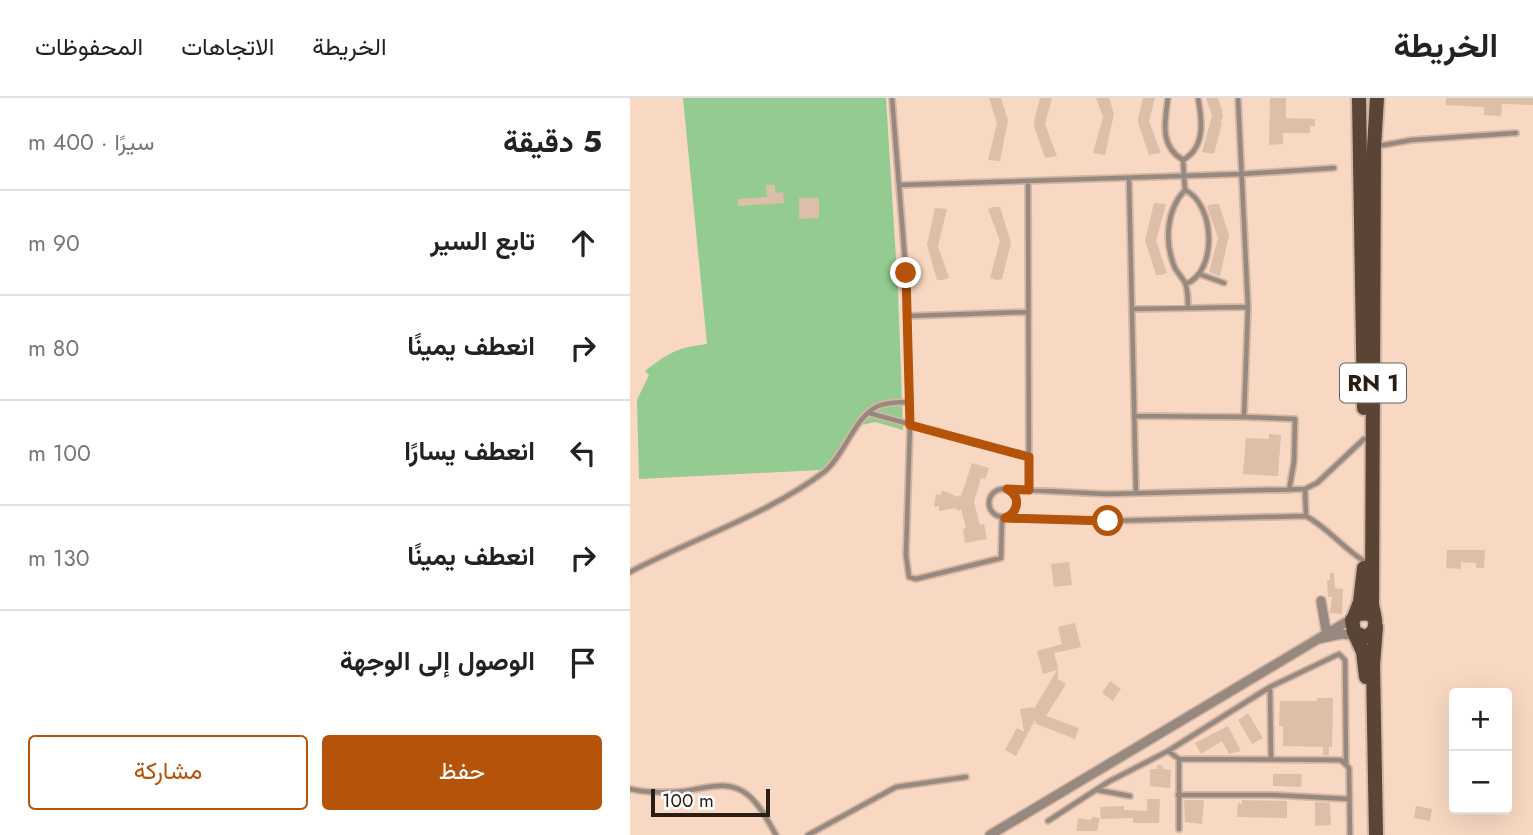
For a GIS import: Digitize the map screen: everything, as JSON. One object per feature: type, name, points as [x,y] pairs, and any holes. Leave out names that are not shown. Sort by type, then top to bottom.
[{"type":"main road","name":"RN 1","points":[[1355,626],[1364,561],[1359,98]]},
{"type":"main road","points":[[1359,153],[1363,138],[1365,98]]},
{"type":"main road","name":"RN 1","points":[[1371,98],[1374,147]]},
{"type":"main road","name":"RN 1","points":[[1376,835],[1373,665],[1375,622],[1372,604],[1374,147],[1377,98]]},
{"type":"main road","points":[[1365,612],[1375,622],[1372,634],[1355,626],[1365,612]]},
{"type":"main road","points":[[1355,626],[1363,652],[1366,675],[1367,835]]},
{"type":"street","points":[[1321,601],[1324,636]]},
{"type":"street","points":[[990,835],[1324,636],[1355,626]]},
{"type":"street","points":[[1324,636],[1342,634],[1355,626]]},
{"type":"lane","points":[[892,98],[907,316],[910,425],[906,555],[909,577],[916,579],[1000,558],[1004,518]]},
{"type":"lane","points":[[1168,98],[1165,137],[1172,150],[1183,160],[1185,190],[1171,211],[1169,231],[1174,266],[1186,284],[1188,308]]},
{"type":"lane","points":[[1183,160],[1194,150],[1202,133],[1198,98]]},
{"type":"lane","points":[[1238,98],[1248,307],[1244,417]]},
{"type":"lane","points":[[1374,147],[1412,140],[1516,133]]},
{"type":"lane","points":[[899,185],[1242,174],[1334,168]]},
{"type":"lane","points":[[1129,178],[1136,493]]},
{"type":"lane","points":[[1028,181],[1029,490]]},
{"type":"lane","points":[[1185,190],[1194,194],[1199,201],[1210,241],[1199,274],[1186,284]]},
{"type":"lane","points":[[1199,274],[1224,283]]},
{"type":"lane","points":[[1132,309],[1248,307]]},
{"type":"lane","points":[[907,316],[1028,312]]},
{"type":"lane","points":[[630,572],[786,497],[826,471],[869,412],[889,403],[909,402]]},
{"type":"lane","points":[[869,412],[1029,457]]},
{"type":"lane","points":[[1134,416],[1294,419],[1294,463],[1289,490]]},
{"type":"lane","points":[[1364,439],[1317,483],[1305,489],[1107,494],[998,489],[989,499],[991,512],[1004,518],[1108,521],[1306,516],[1324,526],[1344,548],[1364,561]]},
{"type":"lane","points":[[1004,518],[1014,513],[1017,504],[1014,495],[1007,489]]},
{"type":"lane","points":[[1305,489],[1306,516]]},
{"type":"lane","points":[[1048,821],[1270,687],[1325,659],[1341,655],[1345,660],[1350,835]]},
{"type":"lane","points":[[1270,687],[1271,759]]},
{"type":"lane","points":[[1168,751],[1179,759],[1341,760],[1346,763]]},
{"type":"lane","points":[[1179,759],[1179,830]]},
{"type":"lane","points":[[808,835],[896,787],[965,777]]},
{"type":"lane","points":[[630,789],[658,793],[718,785],[735,787],[758,805],[776,835]]},
{"type":"lane","points":[[1096,790],[1130,796]]},
{"type":"lane","points":[[1178,795],[1274,795],[1349,799]]},
{"type":"green space","points":[[683,98],[886,98],[898,291],[903,430],[875,422],[858,426],[830,463],[820,470],[639,479],[637,400],[649,375],[645,371],[674,352],[707,344]]},
{"type":"building","points":[[989,98],[1001,98],[1008,120],[1000,161],[988,160],[997,123]]},
{"type":"building","points":[[1040,98],[1052,98],[1045,124],[1057,156],[1045,158],[1035,129],[1034,122]]},
{"type":"building","points":[[1096,98],[1109,98],[1114,114],[1105,155],[1093,153],[1103,117]]},
{"type":"building","points":[[1143,98],[1155,98],[1149,121],[1161,153],[1149,155],[1139,126]]},
{"type":"building","points":[[1206,98],[1218,98],[1223,117],[1214,154],[1202,152],[1212,116]]},
{"type":"building","points":[[1270,98],[1286,98],[1286,118],[1315,119],[1315,126],[1310,126],[1310,133],[1283,133],[1283,144],[1269,145]]},
{"type":"building","points":[[1446,98],[1533,98],[1533,105],[1502,104],[1501,116],[1484,115],[1484,107],[1446,105]]},
{"type":"building","points":[[766,185],[775,185],[775,193],[783,192],[784,203],[738,206],[738,199],[767,197]]},
{"type":"building","points":[[799,198],[819,198],[819,218],[799,219]]},
{"type":"building","points":[[1154,203],[1166,204],[1156,241],[1167,273],[1161,275],[1156,275],[1145,240]]},
{"type":"building","points":[[1219,204],[1229,235],[1220,276],[1209,272],[1218,238],[1207,206]]},
{"type":"building","points":[[1000,207],[1011,243],[1002,279],[997,280],[990,278],[1000,241],[988,209]]},
{"type":"building","points":[[935,208],[947,209],[938,246],[949,278],[943,280],[937,280],[927,245]]},
{"type":"building","points":[[1269,434],[1281,435],[1278,476],[1243,474],[1246,438],[1269,439]]},
{"type":"building","points":[[972,463],[989,468],[985,479],[981,478],[974,502],[980,525],[984,524],[987,539],[965,543],[963,529],[966,528],[961,509],[939,511],[939,506],[934,507],[936,494],[941,495],[942,490],[961,496]]},
{"type":"building","points":[[1447,550],[1485,550],[1484,568],[1476,568],[1476,563],[1461,562],[1461,569],[1446,568]]},
{"type":"building","points":[[1069,562],[1072,585],[1054,587],[1051,564]]},
{"type":"building","points":[[1330,573],[1334,573],[1335,588],[1343,589],[1342,614],[1330,613],[1332,597],[1328,597],[1327,580],[1330,580]]},
{"type":"building","points":[[1075,623],[1081,647],[1054,653],[1058,667],[1058,679],[1066,684],[1046,716],[1079,728],[1075,739],[1036,724],[1035,720],[1016,756],[1005,750],[1017,728],[1024,732],[1020,709],[1034,709],[1057,670],[1043,674],[1037,651],[1062,644],[1058,627]]},
{"type":"building","points":[[1110,681],[1121,689],[1113,701],[1102,693]]},
{"type":"building","points":[[1317,698],[1333,698],[1332,747],[1329,747],[1329,755],[1323,755],[1323,747],[1283,746],[1283,726],[1279,726],[1280,701],[1317,701]]},
{"type":"building","points":[[1248,713],[1263,738],[1252,744],[1238,720]]},
{"type":"building","points":[[1228,726],[1241,751],[1229,754],[1222,741],[1201,754],[1195,743]]},
{"type":"building","points":[[1157,765],[1171,770],[1170,788],[1150,786],[1150,769],[1157,769]]},
{"type":"building","points":[[1273,774],[1302,774],[1301,787],[1273,786]]},
{"type":"building","points":[[1147,799],[1160,799],[1159,823],[1133,823],[1133,818],[1101,819],[1100,807],[1124,806],[1124,810],[1147,811]]},
{"type":"building","points":[[1184,800],[1204,800],[1202,824],[1185,822]]},
{"type":"building","points":[[1242,800],[1287,801],[1287,818],[1237,817],[1238,803],[1242,804]]},
{"type":"building","points":[[1315,802],[1330,803],[1331,825],[1315,826]]},
{"type":"building","points":[[1416,806],[1432,809],[1430,821],[1414,818]]},
{"type":"building","points":[[1092,817],[1100,818],[1097,831],[1076,831],[1078,818],[1091,820]]},
{"type":"route","points":[[906,273],[910,425],[1029,457],[1029,490],[1007,489],[1017,499],[1017,504],[1014,513],[1005,518],[1108,521]]}]
